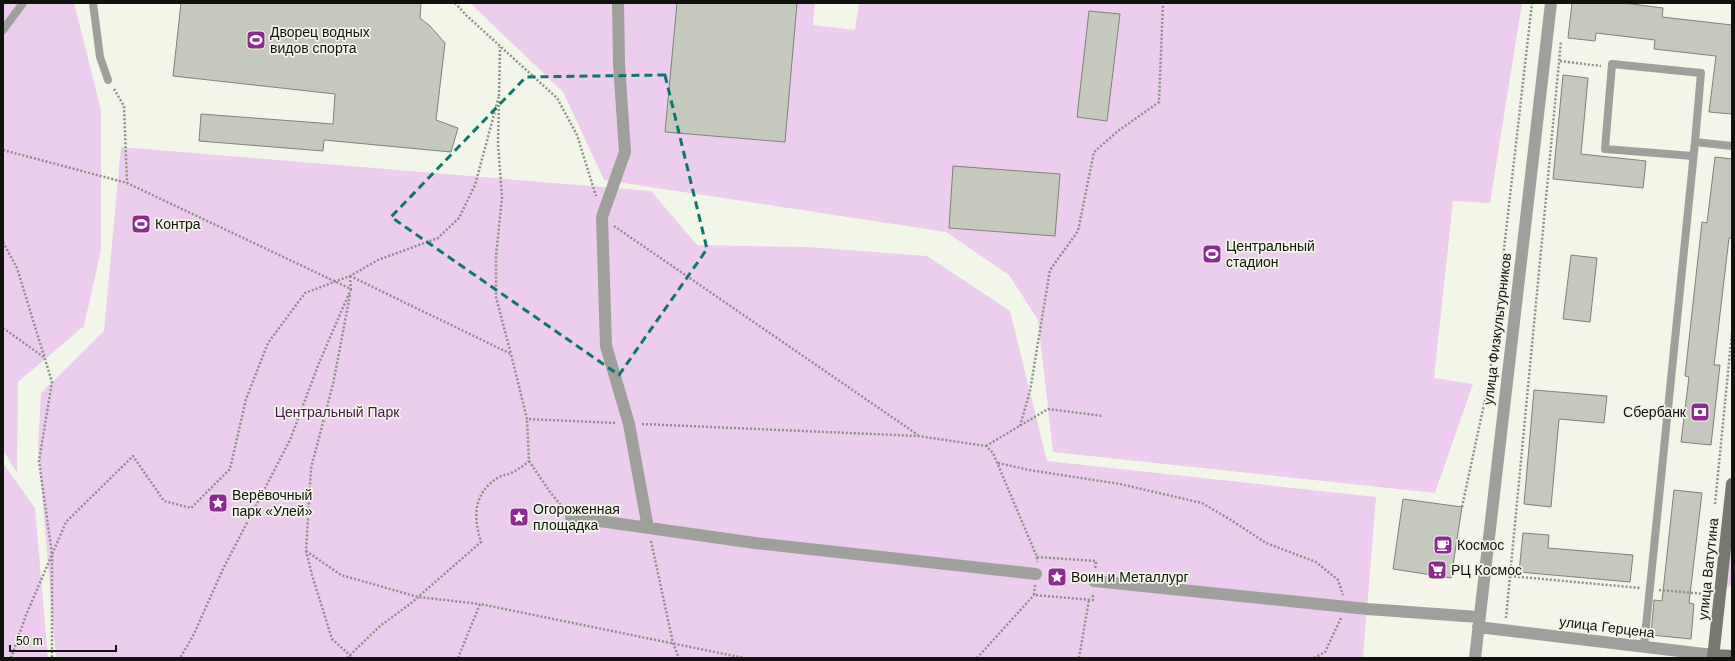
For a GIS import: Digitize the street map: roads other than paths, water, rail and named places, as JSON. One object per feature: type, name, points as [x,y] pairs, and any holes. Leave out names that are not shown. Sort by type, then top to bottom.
[{"type":"street","points":[[618,3],[619,64],[625,152],[602,217],[606,346],[630,424],[648,528]]},
{"type":"street","name":"улица Физкультурников","points":[[1475,658],[1551,3]]},
{"type":"street","name":"улица Ватутина","points":[[1713,656],[1732,484]]},
{"type":"street","points":[[571,516],[755,543],[1036,574]]},
{"type":"street","name":"улица Герцена","points":[[1094,581],[1478,622],[1713,656],[1732,656]]},
{"type":"lane","points":[[3,30],[23,3]]},
{"type":"lane","points":[[93,3],[100,57],[108,80]]},
{"type":"lane","points":[[1644,646],[1695,142],[1701,73],[1612,64],[1606,149],[1693,156]]},
{"type":"lane","points":[[1695,142],[1732,146]]},
{"type":"place","name":"Дворец водных видов спорта","points":[[256,40]]},
{"type":"place","name":"Контра","points":[[141,224]]},
{"type":"place","name":"Центральный стадион","points":[[1212,254]]},
{"type":"place","name":"Сбербанк","points":[[1700,412]]},
{"type":"place","name":"Верёвочный парк «Улей»","points":[[218,503]]},
{"type":"place","name":"Огороженная площадка","points":[[519,517]]},
{"type":"place","name":"Космос","points":[[1443,545]]},
{"type":"place","name":"РЦ Космос","points":[[1437,570]]},
{"type":"place","name":"Воин и Металлург","points":[[1057,577]]},
{"type":"park label","name":"Центральный Парк","points":[[337,412]]}]
